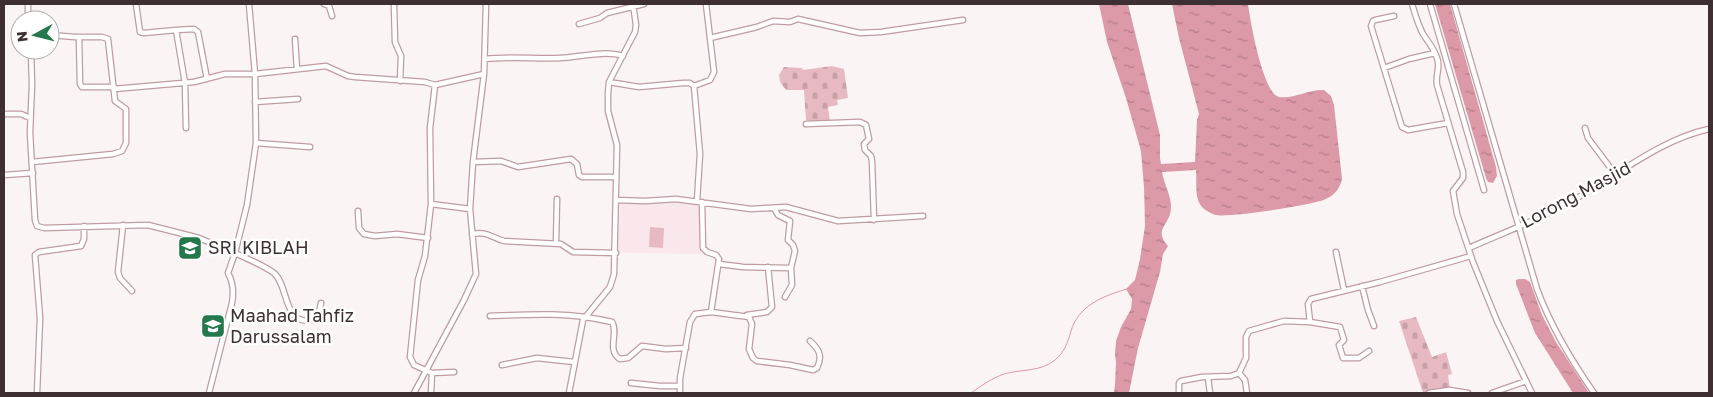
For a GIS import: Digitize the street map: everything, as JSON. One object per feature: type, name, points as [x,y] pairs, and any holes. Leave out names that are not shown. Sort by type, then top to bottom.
[{"type":"street","points":[[136,4],[140,32],[194,29],[198,32],[207,79]]},
{"type":"street","points":[[209,393],[233,296],[232,278],[228,273],[236,253],[247,205],[256,144],[255,74],[249,4]]},
{"type":"street","points":[[324,4],[330,6],[332,16]]},
{"type":"street","points":[[414,393],[429,372],[474,280],[476,267],[470,209],[473,162],[484,74],[486,4]]},
{"type":"street","points":[[579,24],[600,18],[606,13],[644,4]]},
{"type":"street","points":[[694,86],[710,80],[714,72],[706,4]]},
{"type":"street","points":[[1412,4],[1422,30],[1435,53],[1439,66],[1436,80],[1463,176],[1453,192],[1453,199],[1471,256],[1497,320],[1532,393]]},
{"type":"street","points":[[1430,4],[1484,190]]},
{"type":"street","points":[[1454,4],[1546,315],[1562,344],[1594,393]]},
{"type":"street","points":[[394,5],[395,42],[402,56],[400,81]]},
{"type":"street","points":[[569,393],[580,326],[613,280],[616,253],[617,145],[607,105],[610,82],[635,32],[634,5]]},
{"type":"street","points":[[1394,16],[1375,20],[1371,26],[1402,127],[1408,130],[1448,123]]},
{"type":"street","points":[[710,38],[757,27],[773,21],[790,22],[798,19],[860,32],[881,32],[963,20]]},
{"type":"street","points":[[176,30],[185,83],[186,128]]},
{"type":"street","points":[[32,162],[113,154],[122,151],[126,143],[126,109],[115,101],[108,40],[102,36],[60,36]]},
{"type":"street","points":[[79,37],[80,84],[82,87],[114,88],[185,83],[225,74],[255,74],[326,66],[348,76],[425,82],[435,85],[484,74]]},
{"type":"street","points":[[296,39],[297,69]]},
{"type":"street","points":[[1384,68],[1435,53]]},
{"type":"street","points":[[485,59],[505,57],[559,58],[610,54],[623,56]]},
{"type":"street","points":[[31,60],[30,118],[35,220],[37,226],[44,228],[123,225],[159,227],[198,238],[236,253],[274,273],[282,282],[286,302],[296,318],[303,321],[312,320],[319,313],[321,304]]},
{"type":"street","points":[[610,82],[639,87],[684,83],[690,83],[694,86]]},
{"type":"street","points":[[435,85],[430,128],[432,204],[425,256],[418,280],[410,358],[414,366],[429,372],[454,372]]},
{"type":"street","points":[[694,86],[700,154],[699,201],[703,248],[707,252],[716,255],[719,264],[711,312]]},
{"type":"street","points":[[255,102],[298,99]]},
{"type":"street","points":[[4,114],[21,114],[30,118]]},
{"type":"street","points":[[806,124],[834,125],[860,122],[866,125],[868,139],[864,144],[865,150],[871,156],[872,161],[874,220]]},
{"type":"street","points":[[1585,128],[1588,138],[1615,174]]},
{"type":"street","name":"Lorong Masjid","points":[[1469,248],[1578,198],[1615,174],[1681,138],[1694,132],[1709,129]]},
{"type":"street","points":[[256,144],[310,147]]},
{"type":"street","points":[[473,162],[501,161],[518,167],[571,159],[577,164],[579,175],[582,177],[616,177]]},
{"type":"street","points":[[4,175],[33,173]]},
{"type":"street","points":[[556,243],[557,199]]},
{"type":"street","points":[[616,200],[676,199],[751,209],[786,207],[838,221],[923,216]]},
{"type":"street","points":[[432,204],[470,209]]},
{"type":"street","points":[[774,208],[778,215],[788,219],[790,224],[788,240],[795,251],[791,268],[792,285],[785,296]]},
{"type":"street","points":[[358,211],[359,228],[364,234],[375,236],[397,234],[428,238]]},
{"type":"street","points":[[123,225],[118,272],[120,278],[132,291]]},
{"type":"street","points":[[38,393],[40,310],[35,256],[39,252],[82,246],[84,226]]},
{"type":"street","points":[[472,234],[487,233],[504,241],[556,243],[573,252],[616,253]]},
{"type":"street","points":[[1336,252],[1344,290]]},
{"type":"street","points":[[1310,322],[1309,300],[1471,256]]},
{"type":"street","points":[[719,264],[743,267],[791,268]]},
{"type":"street","points":[[680,393],[688,327],[692,317],[699,313],[711,312],[734,316],[767,312],[772,307],[768,267]]},
{"type":"street","points":[[1362,286],[1364,298],[1374,326]]},
{"type":"street","points":[[490,316],[560,314],[586,316],[612,322],[614,324],[613,350],[616,357],[620,358],[628,358],[642,346],[666,349],[686,348]]},
{"type":"street","points":[[746,315],[752,324],[749,342],[750,354],[757,361],[813,370],[818,368],[820,354],[819,350],[810,341]]},
{"type":"street","points":[[1179,393],[1178,383],[1181,381],[1231,376],[1239,373],[1246,358],[1246,337],[1249,331],[1284,322],[1336,325],[1341,328],[1344,340],[1339,346],[1343,358],[1359,358],[1369,352]]},
{"type":"street","points":[[502,365],[537,358],[574,362]]},
{"type":"street","points":[[429,372],[430,393]]},
{"type":"street","points":[[1239,373],[1245,380],[1247,393]]},
{"type":"street","points":[[1208,378],[1210,393]]},
{"type":"street","points":[[1492,393],[1526,381]]},
{"type":"street","points":[[631,383],[680,386]]},
{"type":"street","points":[[1429,393],[1449,390],[1468,393]]},
{"type":"shaded area","points":[[620,203],[698,204],[701,207],[701,254],[618,253]]},
{"type":"green space","points":[[832,66],[844,69],[848,98],[837,100],[838,105],[828,107],[830,122],[821,123],[806,120],[804,90],[786,90],[780,82],[779,75],[784,67],[802,68],[803,70]]},
{"type":"green space","points":[[650,227],[664,228],[663,248],[649,247]]},
{"type":"green space","points":[[1416,317],[1432,357],[1446,352],[1452,374],[1448,375],[1450,388],[1423,393],[1399,321]]},
{"type":"water","points":[[1099,4],[1128,4],[1160,135],[1161,164],[1195,162],[1199,114],[1172,4],[1248,4],[1258,55],[1273,93],[1279,97],[1285,97],[1324,90],[1331,96],[1334,105],[1342,179],[1334,193],[1318,202],[1237,215],[1216,215],[1210,213],[1199,203],[1196,170],[1162,172],[1171,203],[1170,213],[1162,231],[1168,246],[1163,254],[1160,272],[1138,348],[1129,393],[1114,393],[1115,354],[1116,341],[1131,309],[1132,299],[1126,289],[1135,280],[1140,259],[1145,226],[1144,187],[1141,151],[1107,42]]},
{"type":"water","points":[[1435,4],[1450,4],[1496,167],[1497,176],[1493,183],[1488,182],[1486,178]]},
{"type":"water","points":[[1525,279],[1530,282],[1542,315],[1556,342],[1589,393],[1573,393],[1535,333],[1516,284],[1516,280]]},
{"type":"waterway","points":[[971,393],[1004,374],[1044,367],[1049,364],[1063,351],[1075,322],[1086,308],[1109,295],[1127,289]]},
{"type":"place","name":"SRI KIBLAH","points":[[190,248]]},
{"type":"place","name":"Maahad Tahfiz Darussalam","points":[[213,326]]}]
